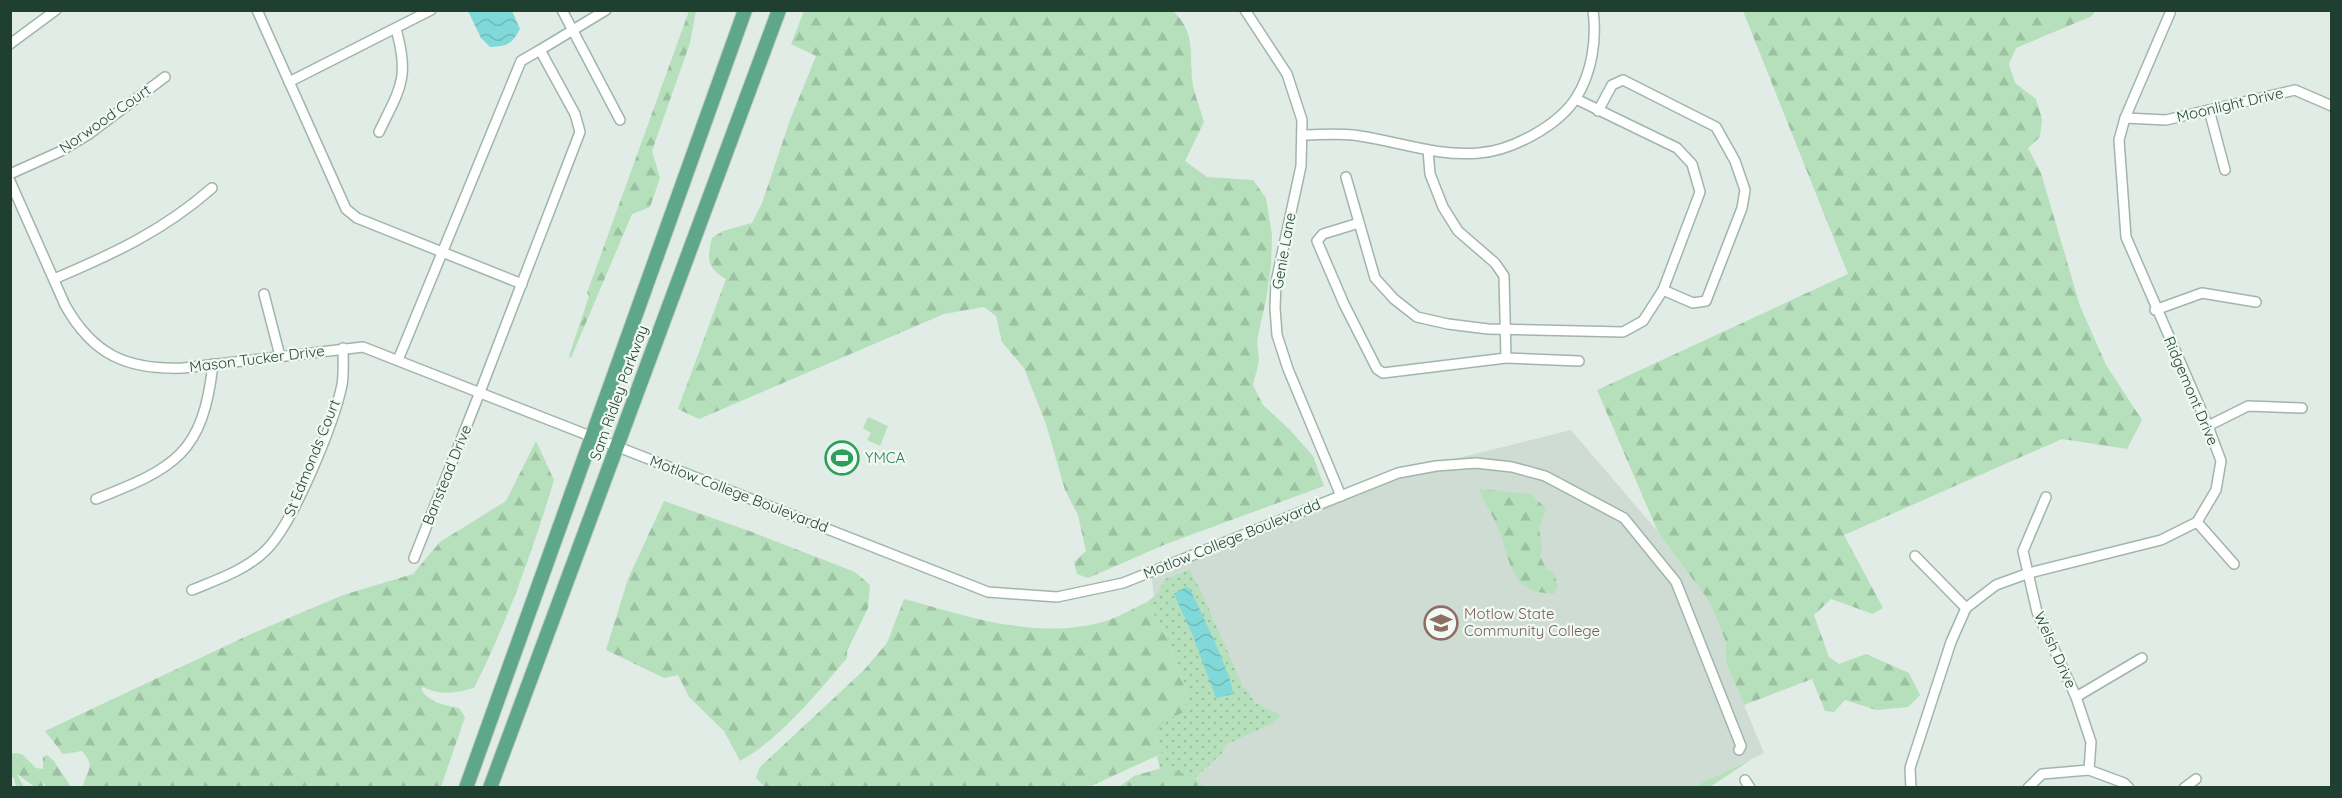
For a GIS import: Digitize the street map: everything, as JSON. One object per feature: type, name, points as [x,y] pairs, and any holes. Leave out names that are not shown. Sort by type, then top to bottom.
[{"type":"main road","name":"Sam Ridley Parkway","points":[[466,788],[745,10]]},
{"type":"main road","name":"Sam Ridley Parkway","points":[[490,788],[779,10]]},
{"type":"street","points":[[10,44],[56,10]]},
{"type":"street","points":[[257,10],[346,209],[357,218],[522,284]]},
{"type":"street","points":[[289,82],[431,10]]},
{"type":"street","points":[[562,10],[620,120]]},
{"type":"street","points":[[398,360],[521,61],[606,10]]},
{"type":"street","name":"Genie Lane","points":[[1245,10],[1287,74],[1302,120],[1300,166],[1276,282],[1275,308],[1278,335],[1288,369],[1341,496]]},
{"type":"street","points":[[1302,135],[1352,135],[1428,150],[1479,153],[1510,146],[1556,119],[1576,99],[1590,67],[1596,30],[1593,10]]},
{"type":"street","name":"Ridgemont Drive","points":[[2170,13],[2125,118],[2119,140],[2126,237],[2155,310],[2208,426],[2221,461],[2216,490],[2197,522]]},
{"type":"street","points":[[379,132],[401,86],[404,68],[396,29]]},
{"type":"street","name":"Banstead Drive","points":[[414,558],[580,132],[575,114],[540,50]]},
{"type":"street","name":"Norwood Court","points":[[10,174],[59,152],[89,134],[165,77]]},
{"type":"street","points":[[1598,111],[1612,85],[1623,80],[1716,127],[1735,161],[1742,180],[1745,190],[1742,208],[1706,301],[1692,303],[1663,290]]},
{"type":"street","name":"Moonlight Drive","points":[[2125,118],[2166,120],[2295,90],[2331,106]]},
{"type":"street","points":[[1346,177],[1375,278],[1394,299],[1417,317],[1448,324],[1505,329],[1623,332],[1643,321],[1663,290],[1700,192],[1692,164],[1677,148],[1576,99]]},
{"type":"street","points":[[2209,110],[2225,170]]},
{"type":"street","points":[[1428,150],[1430,174],[1443,207],[1458,231],[1495,263],[1504,276],[1506,358]]},
{"type":"street","name":"Mason Tucker Drive","points":[[10,181],[75,323],[89,339],[127,362],[154,369],[363,347],[591,437]]},
{"type":"street","points":[[54,279],[145,237],[184,212],[212,188]]},
{"type":"street","points":[[1359,222],[1323,234],[1317,241],[1344,303],[1377,369],[1383,373],[1506,358],[1580,360]]},
{"type":"street","points":[[2155,310],[2202,293],[2256,302]]},
{"type":"street","points":[[264,294],[280,356]]},
{"type":"street","name":"St Edmonds Court","points":[[192,590],[248,564],[265,552],[278,536],[307,479],[335,409],[342,383],[343,348]]},
{"type":"street","points":[[96,499],[144,480],[165,468],[186,447],[206,410],[213,364]]},
{"type":"street","points":[[2208,426],[2248,406],[2302,408]]},
{"type":"street","name":"Motlow College Boulevardd","points":[[591,437],[988,592],[1057,597],[1123,583],[1398,473],[1436,465],[1476,463],[1512,467],[1545,476],[1624,518],[1676,582],[1741,746],[1739,750]]},
{"type":"street","name":"Welsh Drive","points":[[2046,497],[2024,550],[2037,612],[2076,697],[2091,742],[2089,770]]},
{"type":"street","points":[[1911,788],[1910,768],[1951,642],[1966,608],[1996,585],[2029,573],[2161,540],[2197,522],[2234,564]]},
{"type":"street","points":[[1915,556],[1966,608]]},
{"type":"street","points":[[2076,697],[2142,658]]},
{"type":"street","points":[[2028,788],[2042,774],[2089,770],[2124,783],[2129,788]]},
{"type":"street","points":[[2184,788],[2196,779]]},
{"type":"shaded area","name":"Motlow State Community College","points":[[1571,430],[1658,532],[1709,601],[1726,642],[1726,662],[1764,753],[1693,787],[1204,787],[1195,778],[1198,721],[1155,604],[1151,572],[1398,473]]},
{"type":"green space","points":[[689,11],[696,11],[690,43],[652,151],[660,178],[650,207],[632,214],[571,358],[569,356],[589,296],[587,293]]},
{"type":"green space","points":[[804,11],[1173,11],[1181,20],[1189,38],[1192,79],[1204,122],[1185,161],[1207,177],[1253,180],[1266,198],[1272,235],[1271,266],[1257,340],[1259,361],[1253,385],[1263,405],[1313,456],[1324,486],[1166,544],[1088,578],[1077,574],[1074,562],[1086,551],[1078,515],[1065,490],[1046,424],[1024,368],[1002,342],[996,316],[984,307],[944,314],[699,419],[678,409],[726,279],[711,266],[709,252],[712,238],[723,231],[752,223],[762,203],[790,120],[816,56],[791,44]]},
{"type":"green space","points":[[1743,11],[2095,11],[2092,16],[2016,48],[2009,64],[2015,83],[2036,99],[2042,119],[2040,137],[2028,148],[2041,173],[2080,306],[2106,365],[2142,420],[2127,449],[2062,439],[1844,535],[1883,608],[1873,614],[1831,599],[1814,615],[1829,657],[1839,664],[1866,654],[1909,673],[1920,695],[1908,707],[1876,710],[1845,700],[1834,712],[1825,711],[1812,679],[1744,705],[1726,662],[1726,642],[1709,601],[1658,532],[1597,390],[1848,274]]},
{"type":"green space","points":[[868,417],[888,426],[880,446],[867,440],[871,433],[863,428]]},
{"type":"green space","points":[[536,441],[554,480],[518,586],[486,663],[474,688],[448,693],[436,692],[423,687],[421,689],[433,700],[459,708],[465,717],[441,787],[83,787],[90,765],[89,761],[82,751],[63,754],[45,731],[251,634],[343,595],[413,574],[440,542],[506,501]]},
{"type":"green space","points":[[1479,489],[1530,494],[1546,508],[1539,529],[1542,546],[1540,556],[1546,568],[1554,574],[1558,586],[1554,594],[1530,589],[1516,576],[1499,529]]},
{"type":"green space","points":[[664,501],[855,572],[870,585],[868,608],[847,651],[847,658],[783,728],[755,752],[740,761],[724,731],[689,697],[678,675],[664,678],[606,650],[628,579]]},
{"type":"green space","points":[[1189,570],[1201,591],[1243,687],[1255,703],[1281,715],[1273,723],[1225,745],[1223,752],[1195,778],[1160,769],[1157,756],[1165,752],[1154,739],[1162,723],[1188,696],[1167,638],[1147,602],[1157,594],[1165,579]]},
{"type":"green space","points":[[904,599],[1005,624],[1057,629],[1109,620],[1147,602],[1167,638],[1188,696],[1184,712],[1162,723],[1154,739],[1165,752],[1089,787],[765,787],[756,778],[760,767],[864,670],[887,643]]},
{"type":"green space","points":[[11,754],[22,754],[36,768],[43,769],[43,757],[47,755],[54,761],[71,787],[47,787],[43,783],[44,787],[35,787],[17,774],[24,787],[16,787],[14,778],[10,776]]},
{"type":"green space","points":[[1752,759],[1710,787],[1693,787]]},
{"type":"green space","points":[[1165,767],[1195,778],[1204,787],[1119,787],[1134,776]]},
{"type":"water","points":[[468,11],[512,11],[520,29],[508,44],[490,47],[481,38]]},
{"type":"water","points":[[1186,587],[1189,588],[1215,642],[1228,674],[1233,694],[1216,698],[1193,636],[1174,594]]},
{"type":"place","name":"YMCA","points":[[842,458]]},
{"type":"place","name":"Motlow State Community College","points":[[1441,623]]}]
